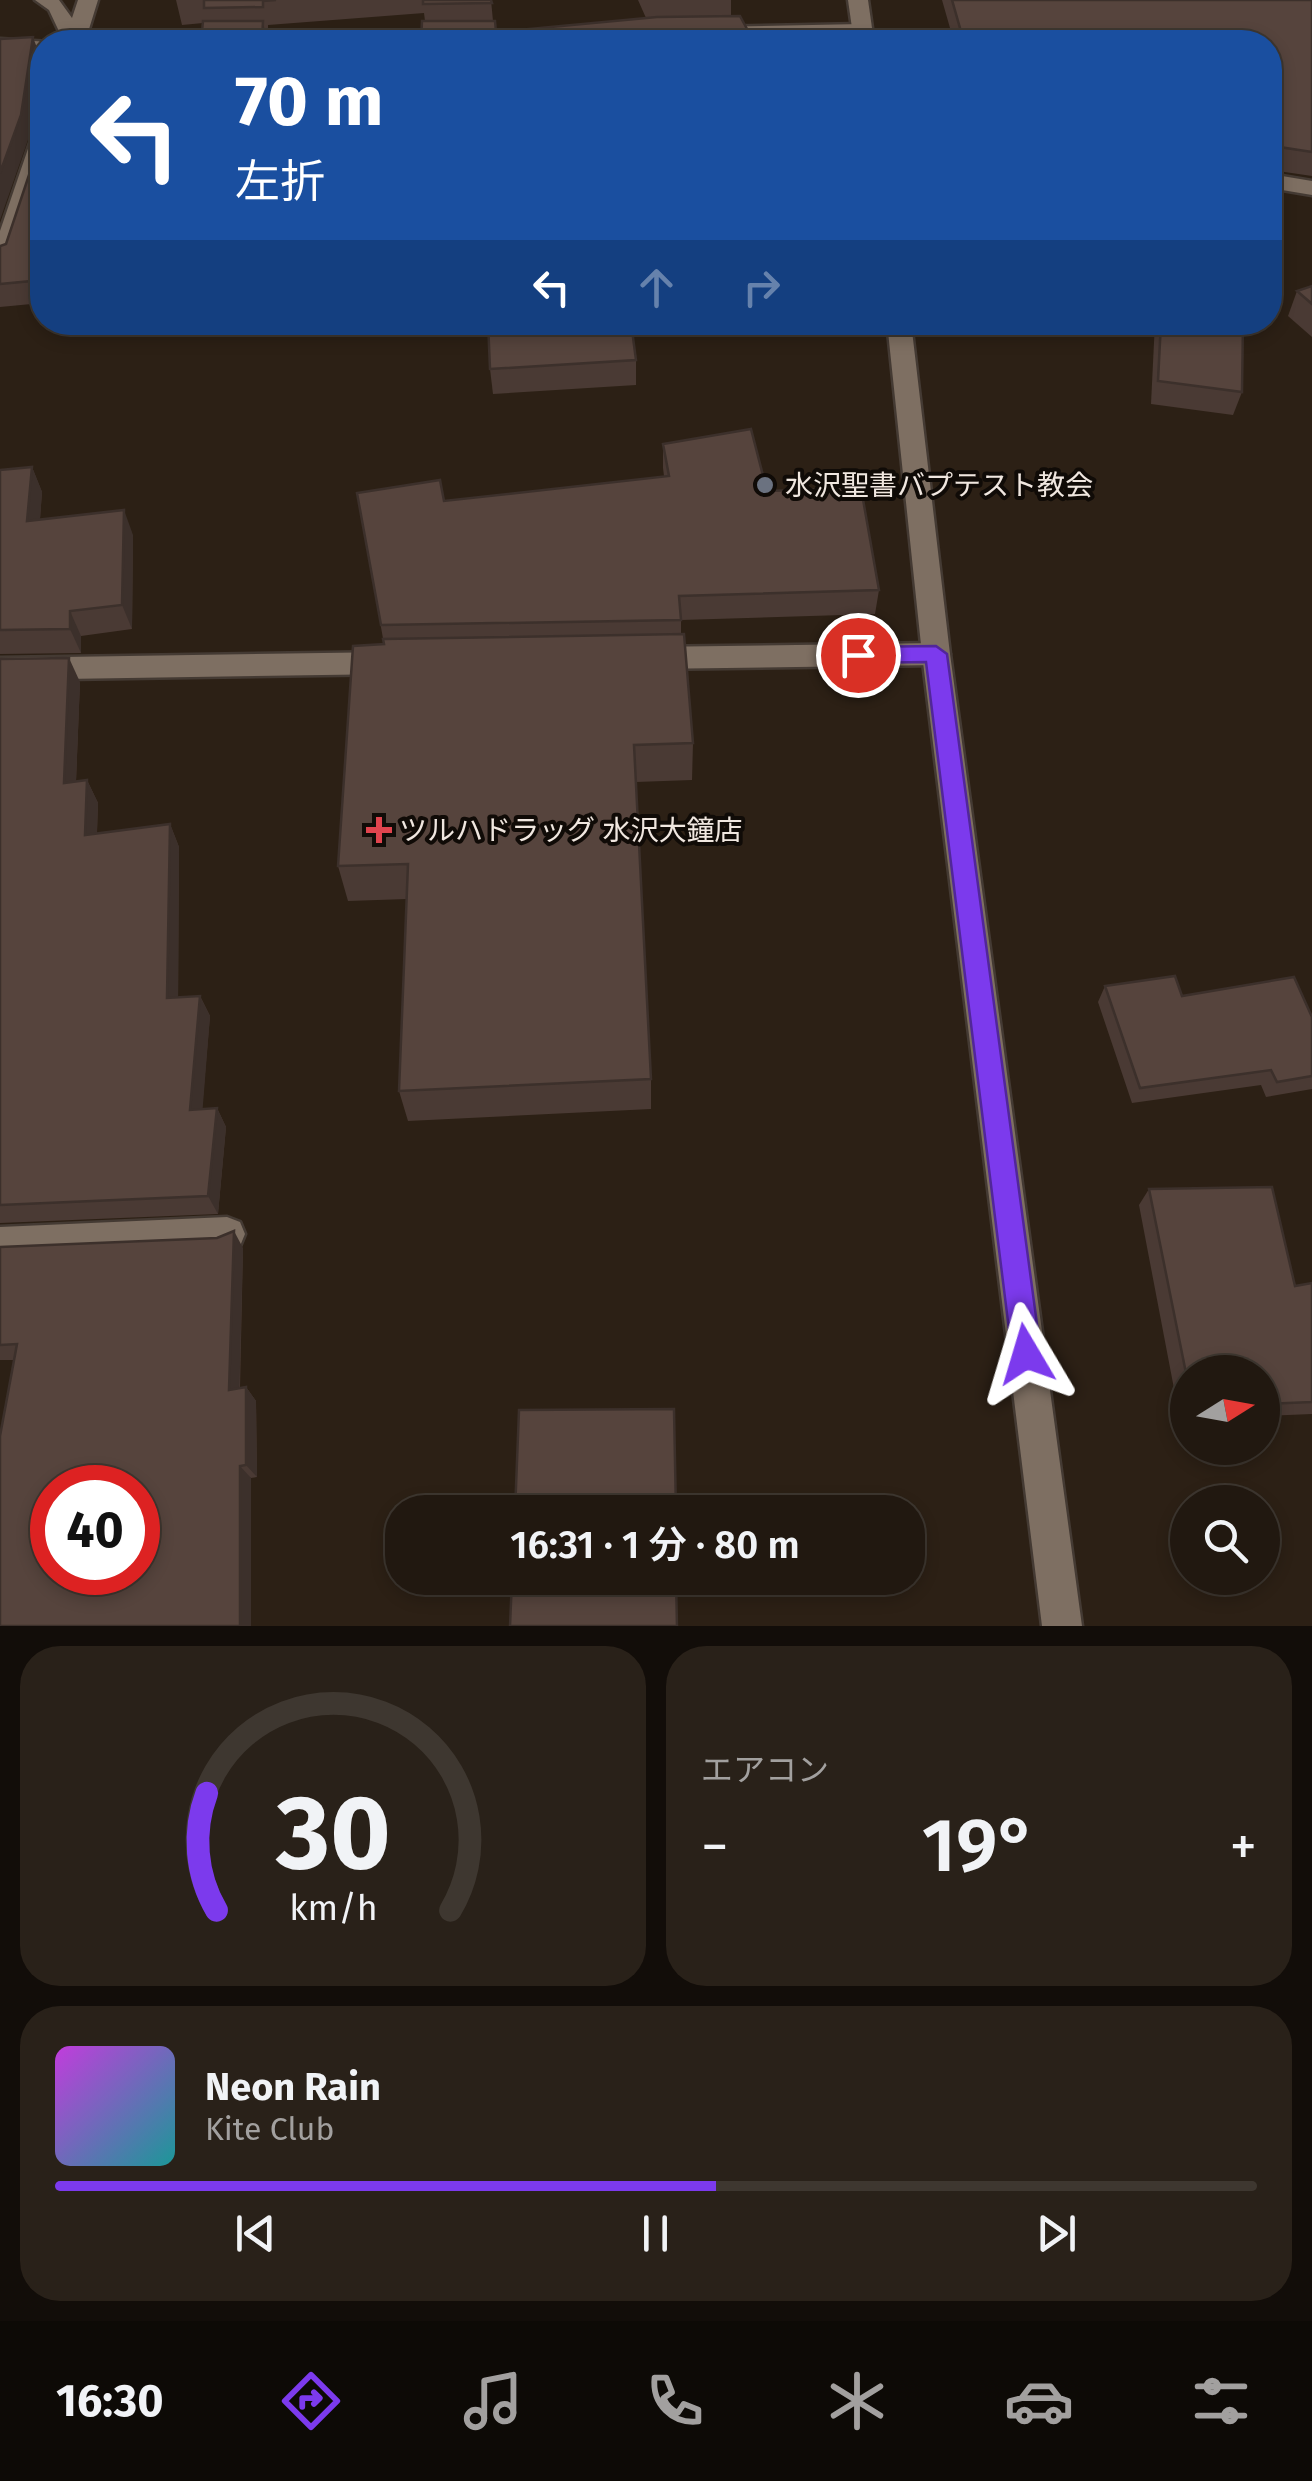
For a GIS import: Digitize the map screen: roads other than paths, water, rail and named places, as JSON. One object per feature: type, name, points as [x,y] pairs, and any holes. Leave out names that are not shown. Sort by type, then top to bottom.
[{"type":"street","points":[[46,0],[56,8],[68,30]]},
{"type":"street","points":[[78,30],[88,0]]},
{"type":"street","points":[[858,0],[862,30]]},
{"type":"street","points":[[0,46],[30,45]]},
{"type":"street","points":[[0,265],[30,176]]},
{"type":"street","points":[[1282,183],[1312,188]]},
{"type":"street","points":[[900,335],[936,654],[1062,1626]]},
{"type":"street","points":[[617,659],[936,654]]},
{"type":"street","points":[[0,669],[418,662]]},
{"type":"street","points":[[0,1244],[227,1234]]},
{"type":"place","name":"水沢聖書バプテスト教会","points":[[765,485]]},
{"type":"place","name":"ツルハドラッグ 水沢大鐘店","points":[[379,830]]}]
